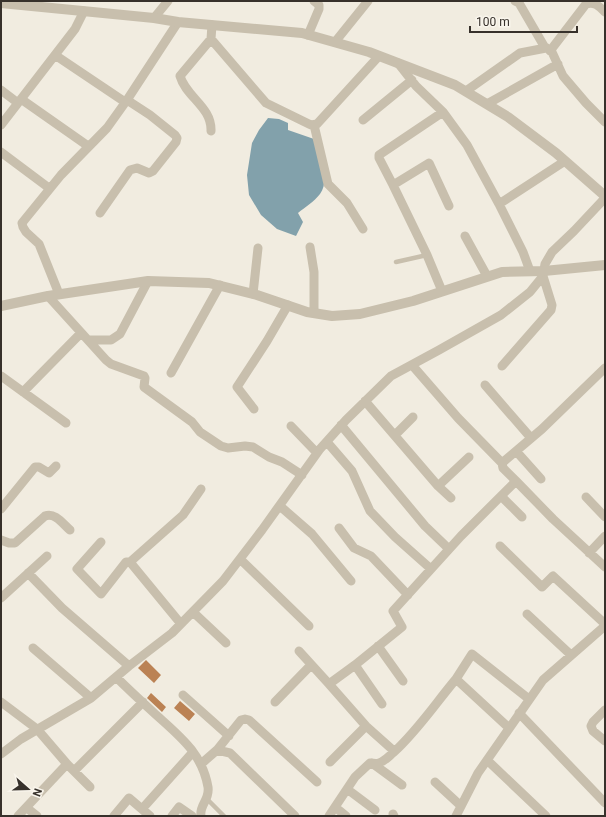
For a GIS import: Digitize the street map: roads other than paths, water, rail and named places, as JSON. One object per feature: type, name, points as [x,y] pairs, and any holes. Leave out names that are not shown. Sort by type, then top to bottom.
[{"type":"street","points":[[154,18],[168,1]]},
{"type":"street","points":[[308,35],[319,10],[319,5],[314,1]]},
{"type":"street","points":[[335,42],[368,1]]},
{"type":"street","points":[[515,1],[519,3],[548,49],[552,52],[563,76],[586,103],[605,122]]},
{"type":"street","points":[[1,2],[154,18],[178,22],[302,33],[379,56],[455,85],[508,117],[565,161],[605,197],[574,232],[552,252],[545,264],[543,274],[530,292],[500,315],[391,376],[341,425],[317,453],[280,506],[223,581],[172,633],[129,666],[92,698],[37,729],[1,754]]},
{"type":"street","points":[[466,91],[520,53],[548,49],[586,4],[594,3],[605,12]]},
{"type":"street","points":[[1,125],[75,29],[84,11]]},
{"type":"street","points":[[59,294],[39,244],[26,232],[22,223],[50,188],[88,146],[107,128],[178,22]]},
{"type":"street","points":[[212,25],[211,39],[180,76],[183,85],[209,116],[212,122],[212,130]]},
{"type":"street","points":[[211,39],[266,102],[311,125],[314,125]]},
{"type":"street","points":[[55,56],[150,115],[177,138],[176,142],[153,171],[149,173],[137,168],[130,170],[100,213]]},
{"type":"street","points":[[314,125],[379,56]]},
{"type":"street","points":[[398,63],[443,112],[467,145],[499,204],[523,252],[530,271]]},
{"type":"street","points":[[487,104],[558,64]]},
{"type":"street","points":[[363,120],[412,80]]},
{"type":"street","points":[[1,90],[88,146]]},
{"type":"street","points":[[442,291],[427,255],[379,158],[379,155],[443,112]]},
{"type":"street","points":[[314,125],[328,184],[347,203],[363,229]]},
{"type":"street","points":[[1,152],[50,188]]},
{"type":"street","points":[[499,204],[565,161]]},
{"type":"street","points":[[393,185],[429,163],[449,206]]},
{"type":"street","points":[[465,236],[487,276]]},
{"type":"street","points":[[310,247],[314,272],[314,313]]},
{"type":"street","points":[[253,294],[258,248]]},
{"type":"street","points":[[1,306],[59,294],[148,281],[209,282],[314,313],[332,316],[360,314],[413,300],[502,272],[530,271],[543,274],[605,265]]},
{"type":"street","points":[[502,366],[551,310],[552,305],[543,274]]},
{"type":"street","points":[[88,340],[111,340],[120,334],[148,281]]},
{"type":"street","points":[[170,372],[220,285]]},
{"type":"street","points":[[48,296],[106,360],[111,364],[144,376],[144,387],[192,422],[200,432],[221,446],[228,448],[245,446],[253,447],[268,457],[282,462],[302,475]]},
{"type":"street","points":[[254,410],[237,387],[288,305]]},
{"type":"street","points":[[24,392],[81,332]]},
{"type":"street","points":[[412,365],[458,418],[502,463],[502,468],[605,567]]},
{"type":"street","points":[[502,463],[542,429],[605,368]]},
{"type":"street","points":[[1,376],[66,423]]},
{"type":"street","points":[[485,385],[531,438]]},
{"type":"street","points":[[365,401],[438,486],[451,498]]},
{"type":"street","points":[[395,435],[413,417]]},
{"type":"street","points":[[341,425],[425,526],[449,549]]},
{"type":"street","points":[[291,426],[317,453]]},
{"type":"street","points":[[327,442],[352,471],[370,511],[395,537],[431,569]]},
{"type":"street","points":[[516,451],[541,479]]},
{"type":"street","points":[[438,486],[469,457]]},
{"type":"street","points":[[1,508],[35,467],[39,467],[49,473],[56,466]]},
{"type":"street","points":[[329,684],[355,666],[402,627],[393,610],[449,549],[516,481]]},
{"type":"street","points":[[101,542],[77,569],[101,594],[126,562],[130,562],[183,515],[201,489]]},
{"type":"street","points":[[501,496],[522,517]]},
{"type":"street","points":[[586,497],[605,517]]},
{"type":"street","points":[[280,506],[312,534],[351,582]]},
{"type":"street","points":[[1,540],[9,543],[15,543],[45,516],[50,514],[70,530]]},
{"type":"street","points":[[339,528],[354,548],[370,556],[408,595]]},
{"type":"street","points":[[589,553],[605,536]]},
{"type":"street","points":[[456,816],[478,773],[543,680],[604,627],[553,576],[542,587],[500,546]]},
{"type":"street","points":[[1,598],[47,556]]},
{"type":"street","points":[[240,559],[309,626]]},
{"type":"street","points":[[130,562],[181,624]]},
{"type":"street","points":[[28,573],[62,608],[129,666]]},
{"type":"street","points":[[192,612],[226,643]]},
{"type":"street","points":[[527,614],[571,655]]},
{"type":"street","points":[[378,646],[403,681]]},
{"type":"street","points":[[33,648],[92,698]]},
{"type":"street","points":[[299,651],[366,726],[394,751]]},
{"type":"street","points":[[329,816],[355,777],[370,763],[378,764],[384,760],[419,728],[443,694],[456,679],[470,655],[474,655],[529,699]]},
{"type":"street","points":[[275,702],[311,664]]},
{"type":"street","points":[[355,666],[382,704]]},
{"type":"street","points":[[116,677],[181,737],[201,764],[208,789],[207,800],[200,812],[201,816]]},
{"type":"street","points":[[456,679],[509,728]]},
{"type":"street","points":[[182,695],[229,736]]},
{"type":"street","points":[[1,702],[37,729],[71,768],[90,786]]},
{"type":"street","points":[[18,816],[143,702]]},
{"type":"street","points":[[605,710],[591,726],[593,730],[605,741]]},
{"type":"street","points":[[519,713],[605,804]]},
{"type":"street","points":[[201,764],[217,750],[241,720],[249,720],[318,782]]},
{"type":"street","points":[[330,762],[366,726]]},
{"type":"street","points":[[217,750],[230,753],[295,816]]},
{"type":"street","points":[[142,809],[193,752]]},
{"type":"street","points":[[487,760],[544,815]]},
{"type":"street","points":[[372,763],[402,784]]},
{"type":"street","points":[[435,782],[461,806]]},
{"type":"street","points":[[347,789],[375,810]]},
{"type":"street","points":[[114,816],[128,799],[131,799],[150,816]]},
{"type":"street","points":[[172,816],[179,807],[192,816]]},
{"type":"street","points":[[335,807],[346,816]]},
{"type":"street","points":[[27,808],[37,816]]},
{"type":"lane","points":[[396,262],[427,255]]},
{"type":"lane","points":[[207,800],[224,816]]},
{"type":"water","points":[[268,118],[279,119],[288,123],[288,130],[314,139],[323,167],[323,188],[315,200],[298,213],[303,222],[296,236],[277,229],[261,215],[249,195],[247,175],[252,143]]}]
